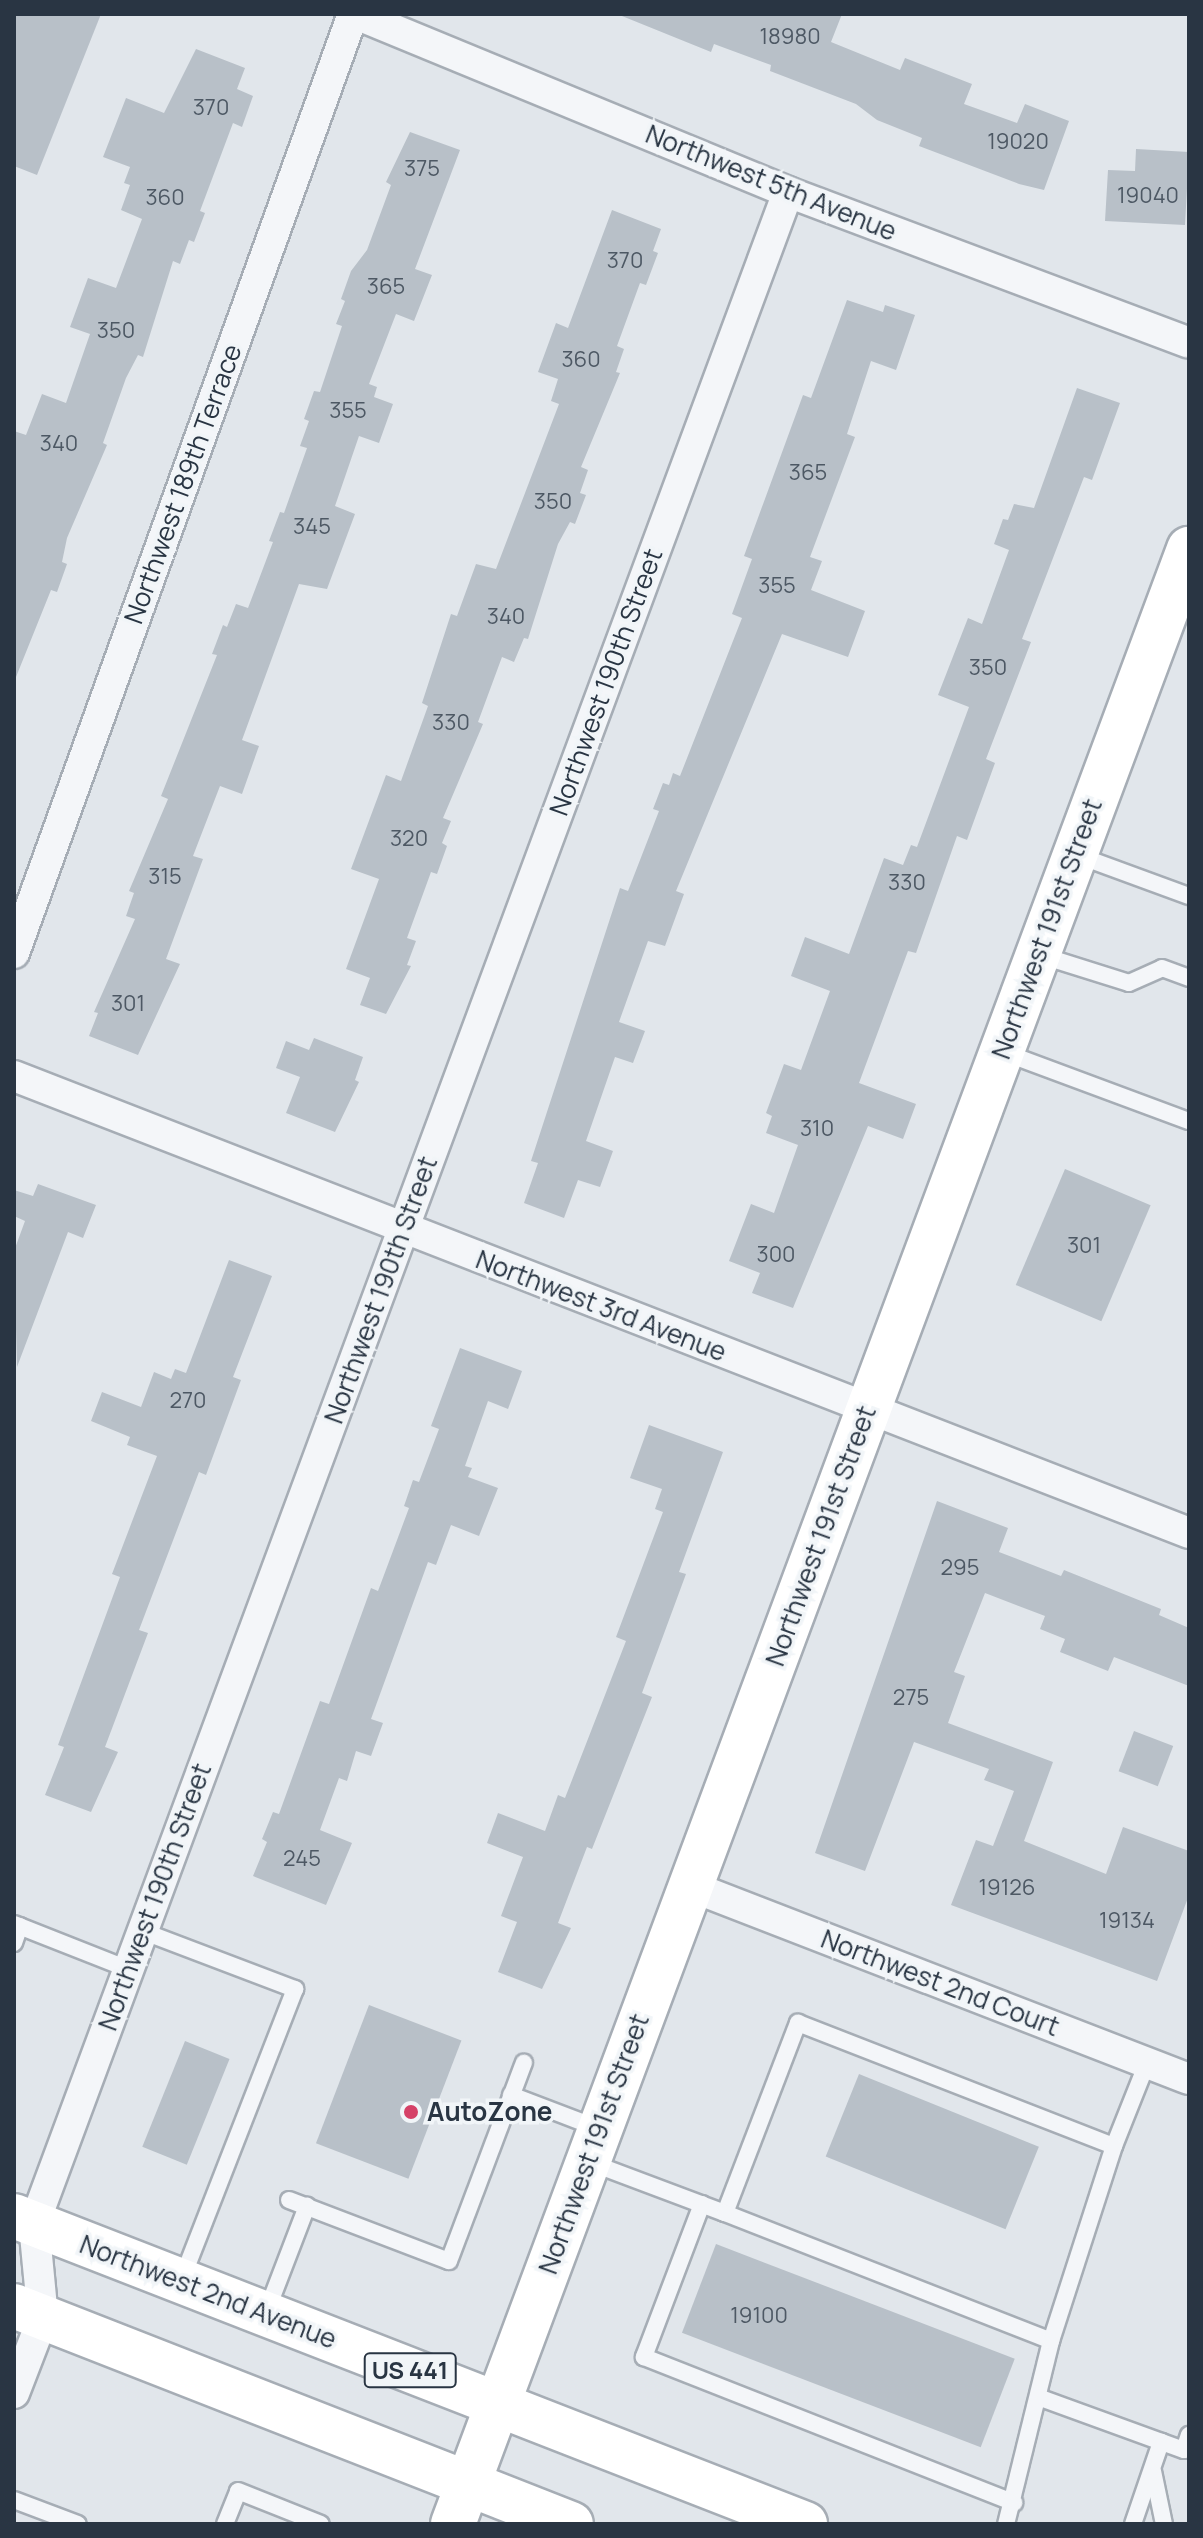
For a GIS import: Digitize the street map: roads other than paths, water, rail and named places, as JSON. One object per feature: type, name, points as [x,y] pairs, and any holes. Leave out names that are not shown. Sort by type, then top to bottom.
[{"type":"street","name":"Northwest 5th Avenue","points":[[354,14],[788,192],[1189,343]]},
{"type":"street","name":"Northwest 189th Terrace","points":[[14,953],[354,14]]},
{"type":"street","name":"Northwest 190th Street","points":[[14,2393],[28,2312],[24,2220],[128,1969],[788,192]]},
{"type":"street","name":"Northwest 191st Street","points":[[453,2524],[1189,549]]},
{"type":"street","name":"Northwest 3rd Avenue","points":[[14,1076],[1189,1533]]},
{"type":"street","name":"Northwest 2nd Court","points":[[690,1886],[1189,2079]]},
{"type":"street","name":"Northwest 2nd Avenue","points":[[24,2220],[805,2524]]},
{"type":"street","points":[[28,2312],[571,2524]]},
{"type":"lane","points":[[1075,854],[1189,896]]},
{"type":"lane","points":[[1038,954],[1129,983],[1162,968],[1189,978]]},
{"type":"lane","points":[[1002,1052],[1189,1121]]},
{"type":"lane","points":[[14,1943],[17,1925],[128,1969]]},
{"type":"lane","points":[[142,1931],[295,1989],[181,2281]]},
{"type":"lane","points":[[725,2213],[798,2023],[1114,2146]]},
{"type":"lane","points":[[289,2200],[449,2261],[524,2063]]},
{"type":"lane","points":[[1006,2524],[1014,2503],[1051,2341],[1114,2146],[1147,2063]]},
{"type":"lane","points":[[511,2095],[594,2146],[702,2204],[1051,2341]]},
{"type":"lane","points":[[702,2204],[644,2357],[1014,2503]]},
{"type":"lane","points":[[266,2314],[307,2206]]},
{"type":"lane","points":[[1038,2397],[1184,2450],[1189,2435]]},
{"type":"lane","points":[[1133,2524],[1161,2442]]},
{"type":"lane","points":[[1152,2468],[1164,2524]]},
{"type":"lane","points":[[225,2524],[238,2491],[321,2524]]},
{"type":"lane","points":[[14,2500],[78,2524]]},
{"type":"place","name":"AutoZone","points":[[411,2112]]}]
